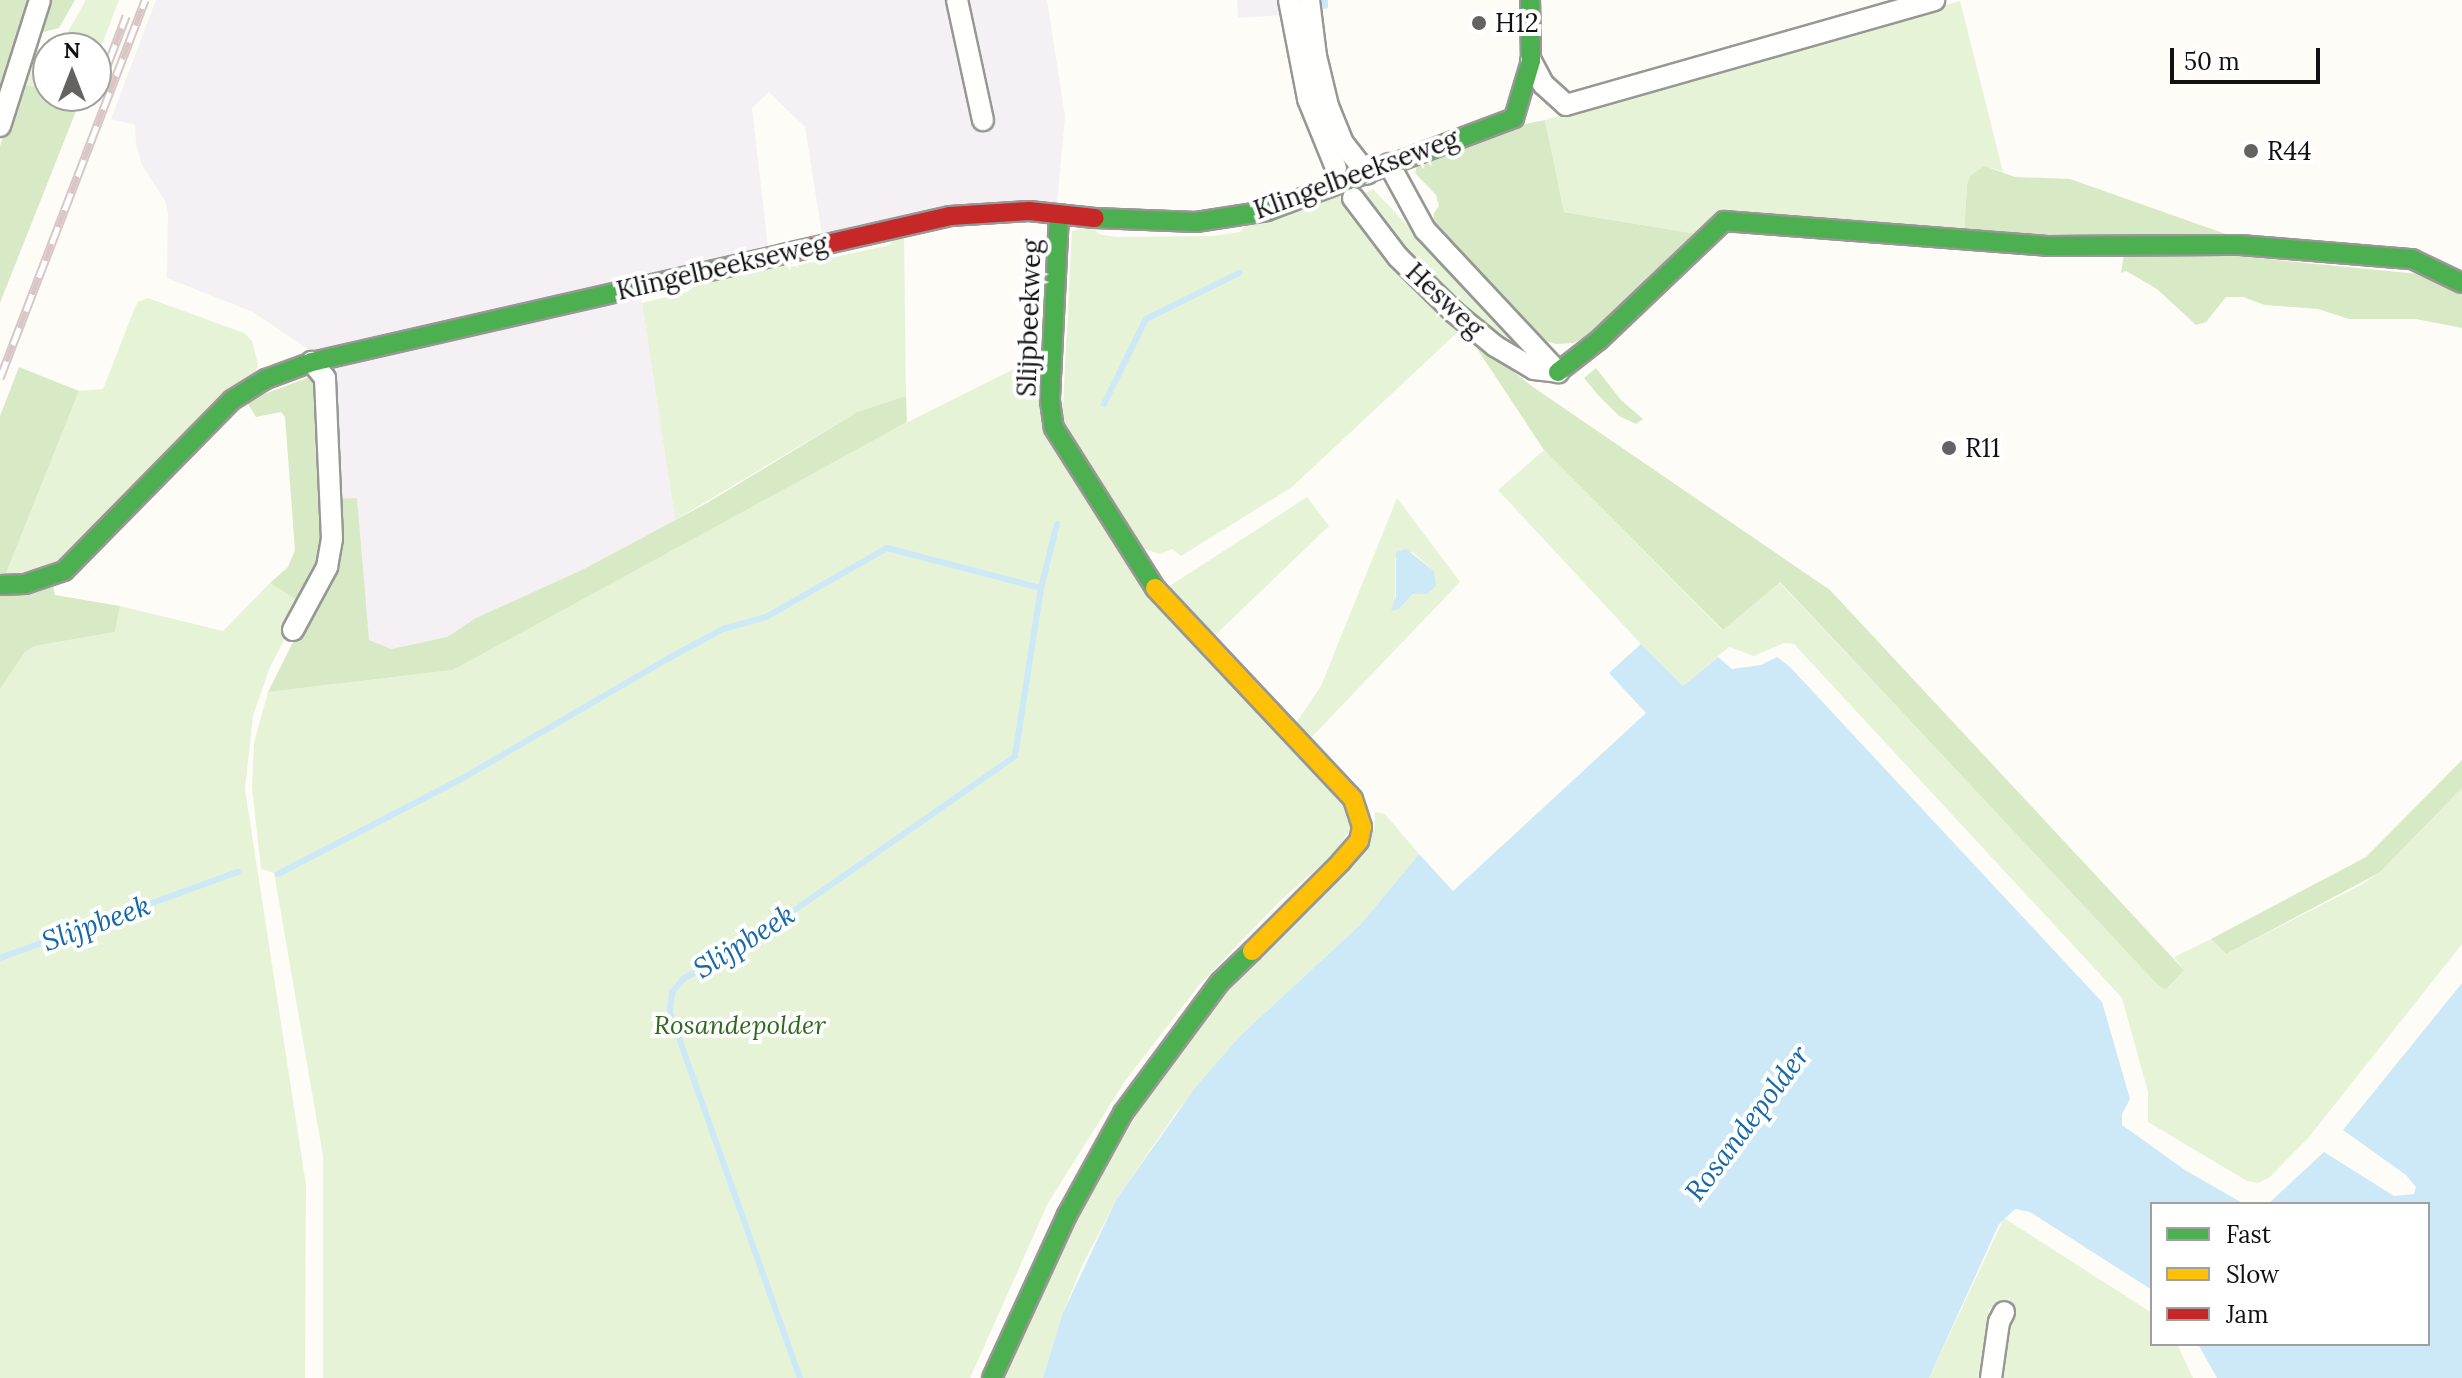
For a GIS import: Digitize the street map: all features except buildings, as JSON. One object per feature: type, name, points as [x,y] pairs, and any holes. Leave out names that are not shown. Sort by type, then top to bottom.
[{"type":"street","points":[[0,126],[40,0]]},
{"type":"street","points":[[957,0],[983,120]]},
{"type":"street","points":[[1289,0],[1304,84],[1336,168]]},
{"type":"street","points":[[1309,0],[1316,56],[1328,106],[1343,143],[1367,174]]},
{"type":"street","points":[[1530,0],[1531,61],[1543,84],[1566,105],[1934,0]]},
{"type":"street","name":"Klingelbeekseweg","points":[[0,585],[25,584],[64,571],[232,400],[266,379],[312,362],[924,220],[980,212],[1059,214],[1133,222],[1212,221],[1267,211],[1514,118],[1531,61]]},
{"type":"street","points":[[1389,164],[1425,230],[1558,372],[1609,332],[1724,221],[2034,245],[2240,245],[2412,259],[2462,283]]},
{"type":"street","name":"Hesweg","points":[[1353,198],[1398,257],[1455,313],[1495,346],[1534,369],[1558,372]]},
{"type":"street","name":"Slijpbeekweg","points":[[992,1378],[1067,1215],[1123,1113],[1220,982],[1359,841],[1360,814],[1353,799],[1164,601],[1073,463],[1054,428],[1050,401],[1059,214]]},
{"type":"street","points":[[293,630],[327,567],[332,539],[325,378],[312,362]]},
{"type":"street","points":[[1991,1378],[1999,1322],[2004,1312]]},
{"type":"shaded area","points":[[156,0],[1047,0],[1065,116],[1057,204],[822,234],[805,127],[769,92],[752,108],[768,247],[638,277],[675,520],[584,569],[476,618],[447,637],[391,649],[379,647],[369,641],[365,620],[357,499],[336,499],[308,349],[253,312],[167,278],[168,212],[165,201],[142,165],[135,125],[111,119]]},
{"type":"shaded area","points":[[1237,0],[1280,0],[1281,15],[1238,18]]},
{"type":"green space","points":[[0,0],[34,0],[0,106]]},
{"type":"green space","points":[[47,0],[75,0],[59,28],[37,32]]},
{"type":"green space","points":[[86,0],[119,0],[107,32],[68,32]]},
{"type":"green space","points":[[1960,1],[2003,172],[1992,168],[1967,185],[1964,233],[1697,234],[1564,212],[1545,120]]},
{"type":"green space","points":[[31,54],[32,86],[20,85]]},
{"type":"green space","points":[[20,85],[32,86],[32,112],[76,112],[0,303],[0,146]]},
{"type":"green space","points":[[1545,120],[1564,212],[1697,234],[1595,332],[1574,343],[1556,344],[1540,339],[1433,225],[1434,213],[1439,206],[1436,195],[1415,173],[1418,163],[1511,127]]},
{"type":"green space","points":[[1984,166],[2015,177],[2070,179],[2240,239],[1964,233],[1967,185],[1970,176]]},
{"type":"green space","points":[[1373,189],[1515,339],[1515,343],[1511,345],[1468,310],[1406,251],[1363,194]]},
{"type":"green space","points":[[1339,195],[1392,266],[1460,330],[1292,487],[1181,556],[1172,549],[1160,554],[1141,548],[1062,425],[1072,231],[1092,226],[1099,234],[1115,237],[1213,236],[1240,232],[1245,225]]},
{"type":"green space","points":[[904,235],[906,396],[857,412],[675,520],[642,303],[687,292],[703,280],[781,263],[790,267],[890,245],[895,236]]},
{"type":"green space","points":[[2135,246],[2419,274],[2462,290],[2462,328],[2416,319],[2349,319],[2318,309],[2265,305],[2243,297],[2226,297],[2206,322],[2196,325],[2157,289],[2126,271],[2121,273],[2124,254]]},
{"type":"green space","points":[[148,298],[244,333],[252,341],[258,364],[256,371],[56,564],[5,576],[79,391],[103,389],[134,310],[138,302]]},
{"type":"green space","points":[[1470,338],[1533,387],[1830,590],[2184,970],[2166,989],[2160,987],[1780,582],[1723,630],[1544,450]]},
{"type":"green space","name":"Rosandepolder","points":[[1044,354],[1056,453],[1360,817],[1332,855],[1280,901],[1200,984],[1125,1081],[1048,1203],[970,1378],[323,1378],[323,1156],[274,873],[261,869],[252,787],[254,743],[268,692],[453,670],[828,462]]},
{"type":"green space","points":[[19,367],[79,391],[5,576],[0,576],[0,416]]},
{"type":"green space","points":[[1596,368],[1621,400],[1643,419],[1636,424],[1619,416],[1598,395],[1584,378]]},
{"type":"green space","points":[[312,376],[317,383],[328,539],[303,604],[270,583],[288,567],[295,550],[285,417],[281,412],[256,417],[246,401]]},
{"type":"green space","points":[[906,396],[907,422],[453,670],[268,692],[312,604],[336,499],[357,498],[369,640],[391,649],[447,637],[476,618],[584,569],[707,503],[857,412]]},
{"type":"green space","points":[[1544,450],[1722,630],[1779,582],[2102,924],[2184,970],[2174,957],[2211,939],[2226,954],[2361,885],[2379,873],[2462,788],[2462,944],[2309,1137],[2269,1178],[2258,1183],[2247,1181],[2148,1122],[2148,1092],[2122,998],[1794,644],[1784,643],[1754,656],[1729,647],[1683,686],[1641,644],[1498,490]]},
{"type":"green space","points":[[1307,497],[1329,526],[1208,642],[1165,589]]},
{"type":"green space","points":[[1397,498],[1460,582],[1306,743],[1292,729],[1321,686]],"holes":[[[1412,552],[1430,567],[1427,594],[1413,594],[1399,609],[1395,601],[1395,559]]]},
{"type":"green space","points":[[270,583],[303,604],[270,667],[253,716],[245,789],[306,1185],[305,1378],[0,1378],[0,689],[25,652],[35,646],[115,632],[120,606],[223,631]]},
{"type":"green space","points":[[53,585],[55,595],[120,606],[115,632],[35,646],[25,652],[0,689],[0,594]]},
{"type":"green space","points":[[2462,760],[2462,788],[2379,873],[2226,954],[2211,939],[2366,857]]},
{"type":"green space","points":[[1375,812],[1385,814],[1419,854],[1361,924],[1240,1036],[1175,1114],[1116,1200],[1082,1266],[1062,1315],[1043,1378],[998,1378],[1054,1255],[1182,1038],[1374,829]]},
{"type":"green space","points":[[2004,1218],[2150,1312],[2150,1346],[2178,1346],[2193,1378],[1997,1378],[2010,1299],[1988,1309],[1991,1327],[1983,1378],[1929,1378]]},
{"type":"water","points":[[1406,549],[1434,571],[1436,586],[1427,594],[1413,594],[1399,609],[1391,611],[1396,596],[1396,552]]},
{"type":"water","name":"Rosandepolder","points":[[1641,644],[1683,686],[1718,657],[1732,669],[1761,665],[1777,657],[1790,667],[2102,1002],[2130,1099],[2122,1114],[2122,1125],[2185,1170],[2241,1202],[2150,1202],[2150,1289],[2030,1212],[2015,1209],[1999,1224],[1929,1378],[1043,1378],[1062,1315],[1116,1200],[1195,1088],[1240,1036],[1361,924],[1419,854],[1453,891],[1646,713],[1609,673]]},
{"type":"water","points":[[2462,983],[2462,1378],[2217,1378],[2199,1346],[2430,1346],[2430,1202],[2270,1202],[2324,1152],[2394,1196],[2414,1194],[2416,1187],[2406,1175],[2343,1130]]},
{"type":"waterway","name":"Slijpbeek","points":[[1325,0],[1325,6]]},
{"type":"waterway","name":"Slijpbeek","points":[[1104,404],[1146,319],[1239,273]]},
{"type":"waterway","name":"Slijpbeek","points":[[278,874],[463,778],[723,629],[766,617],[887,548],[1041,588],[1057,524]]},
{"type":"waterway","name":"Slijpbeek","points":[[800,1378],[670,1012],[672,992],[684,978],[723,960],[1015,756],[1041,588]]},
{"type":"waterway","name":"Slijpbeek","points":[[0,958],[238,872]]},
{"type":"railway","points":[[0,378],[145,0]]},
{"type":"railway","points":[[112,53],[126,16]]},
{"type":"traffic: fast","points":[[1095,218],[1196,222],[1267,211],[1514,118],[1531,61],[1530,0]]},
{"type":"traffic: fast","points":[[1059,214],[1050,401],[1054,428],[1155,588]]},
{"type":"traffic: fast","points":[[1558,372],[1599,340],[1724,221],[2047,246],[2240,245],[2412,259],[2462,283]]},
{"type":"traffic: fast","points":[[0,585],[25,584],[64,571],[232,400],[266,379],[312,362],[783,254]]},
{"type":"traffic: fast","points":[[992,1378],[1067,1215],[1123,1113],[1220,982],[1252,951]]},
{"type":"traffic: slow","points":[[1155,588],[1353,799],[1362,827],[1359,841],[1341,862],[1252,951]]},
{"type":"traffic: jam","points":[[783,254],[950,216],[1029,211],[1095,218]]},
{"type":"place","name":"H12","points":[[1479,23]]},
{"type":"place","name":"R44","points":[[2251,151]]},
{"type":"place","name":"R11","points":[[1949,448]]}]
